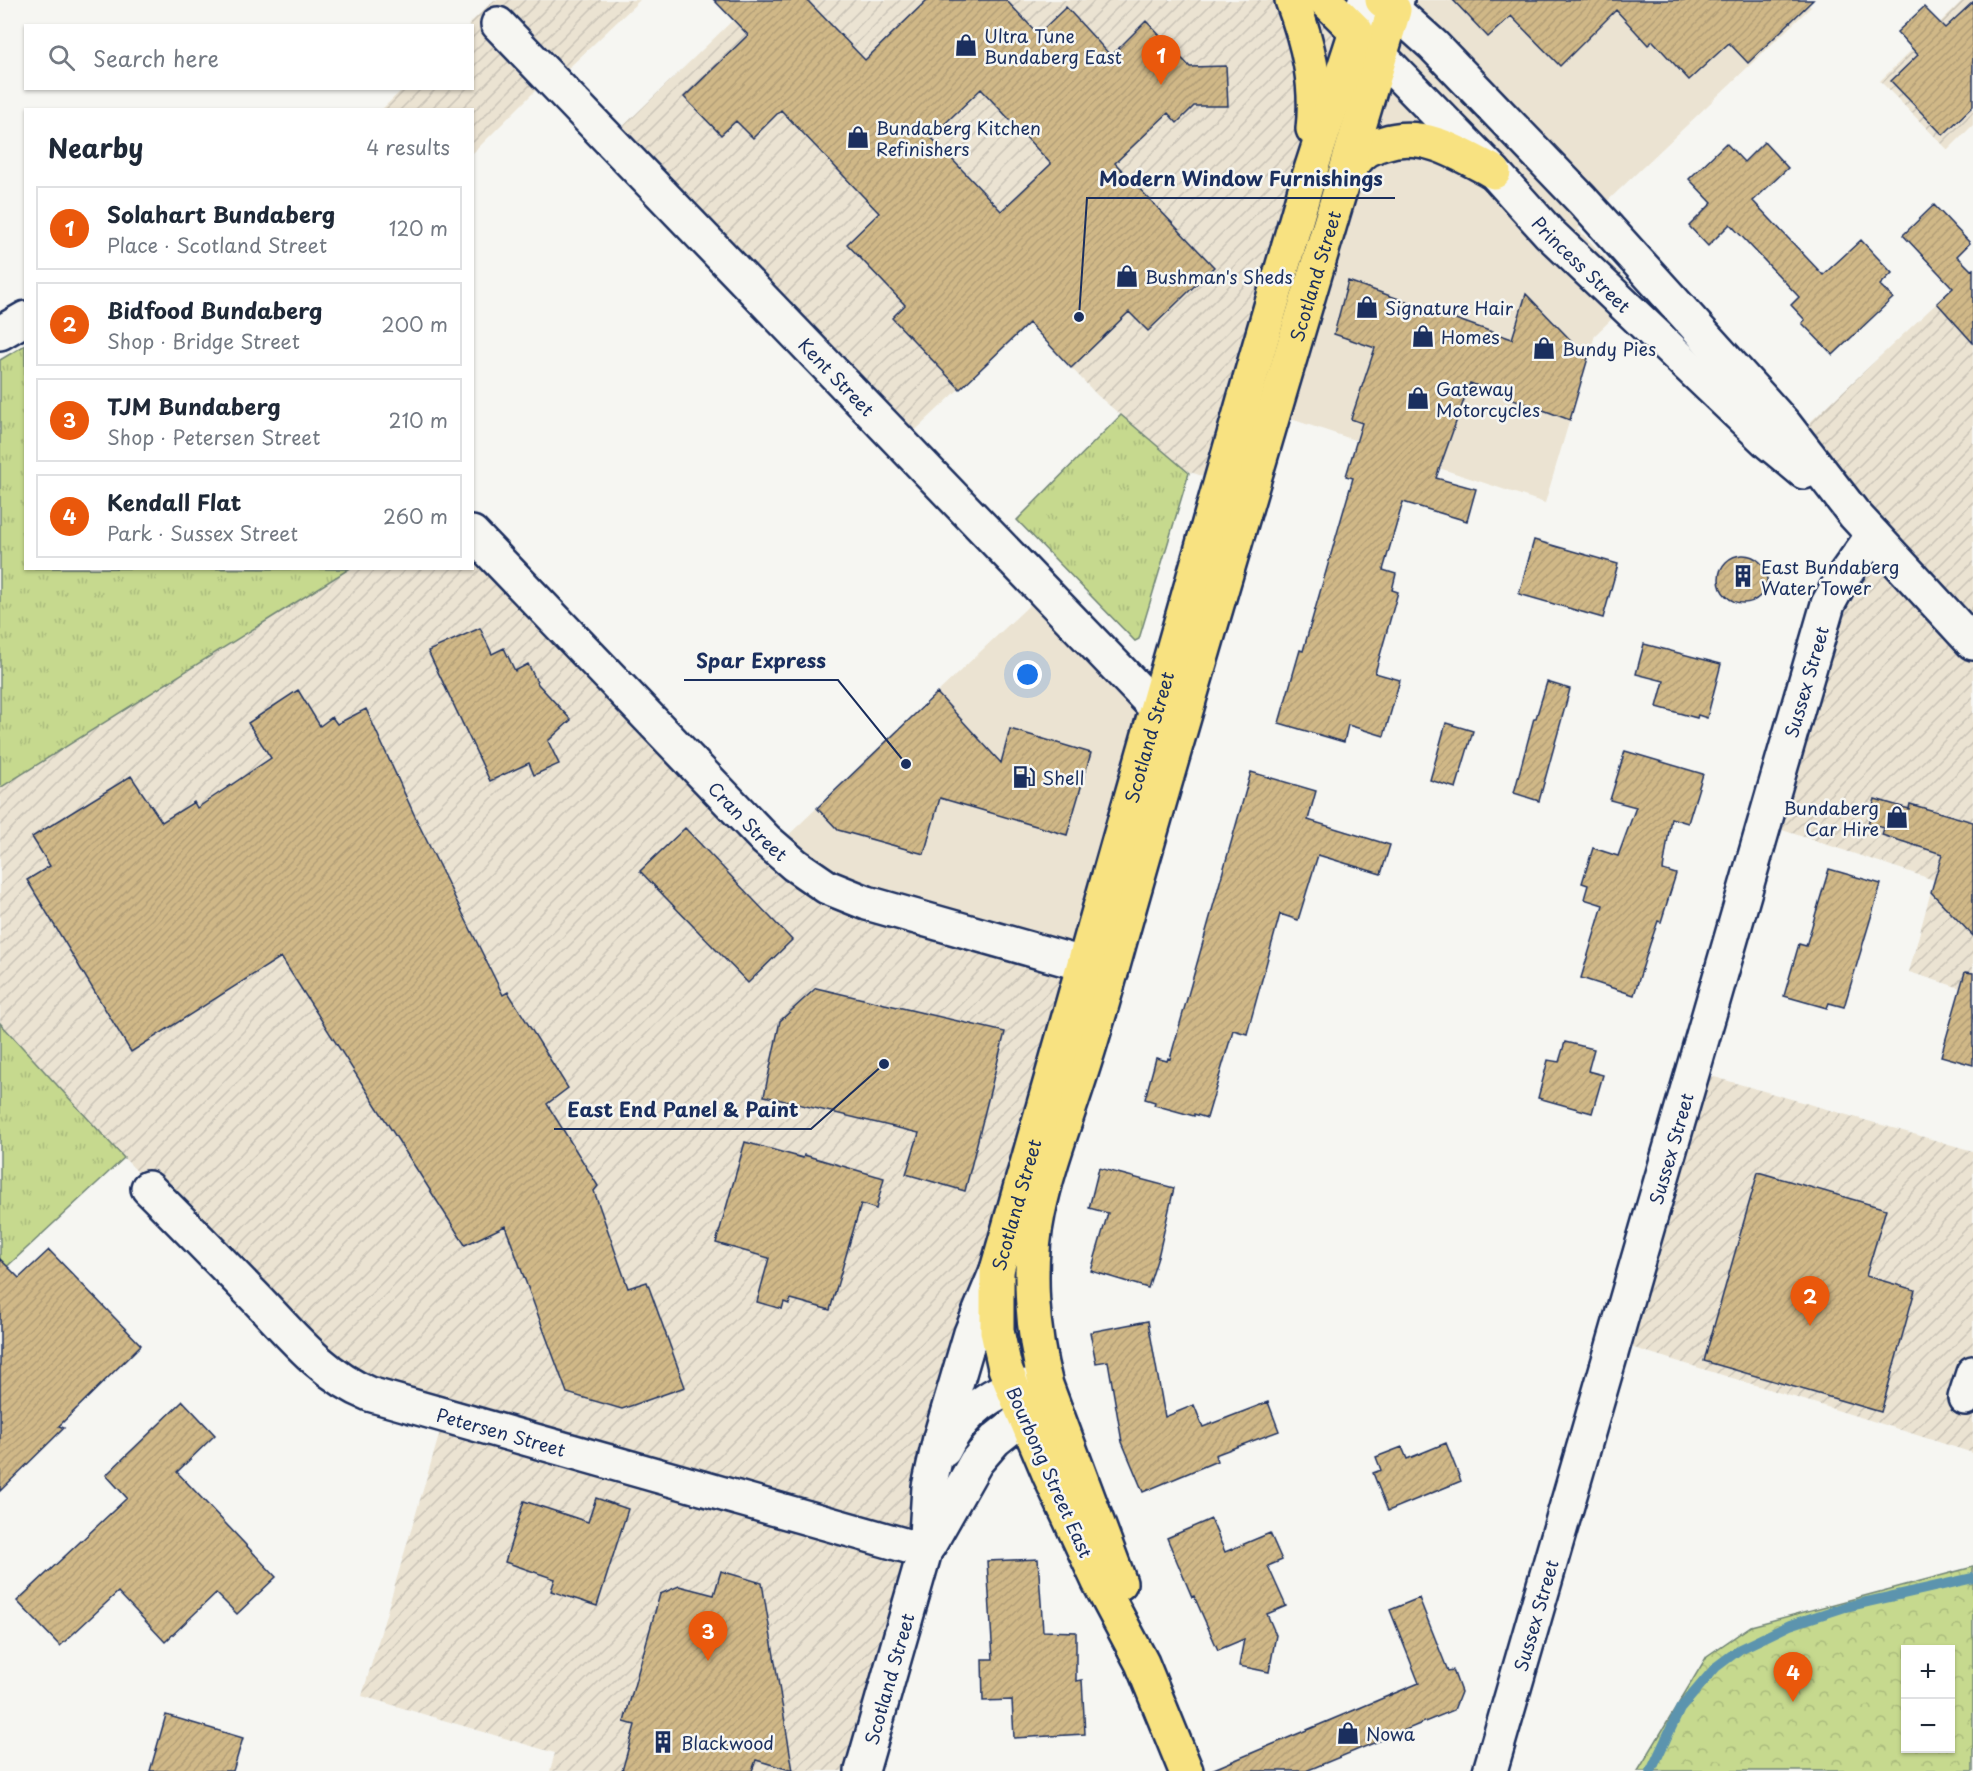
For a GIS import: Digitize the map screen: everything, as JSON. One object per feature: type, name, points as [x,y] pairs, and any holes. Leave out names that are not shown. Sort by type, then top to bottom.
[{"type":"main road","points":[[1292,0],[1308,46],[1314,86],[1314,123],[1308,179]]},
{"type":"main road","name":"Princess Street","points":[[1325,0],[1356,31]]},
{"type":"main road","name":"Scotland Street","points":[[1170,712],[1381,56],[1385,3]]},
{"type":"main road","name":"Scotland Street","points":[[997,1270],[1097,968],[1170,712],[1308,179],[1356,31]]},
{"type":"main road","points":[[1340,186],[1356,160],[1365,151],[1392,140],[1436,143],[1494,172]]},
{"type":"main road","name":"Scotland Street","points":[[1034,1316],[1033,1262],[1037,1216],[1088,1053],[1097,968]]},
{"type":"main road","name":"Bourbong Street East","points":[[997,1270],[997,1331],[1005,1368],[1049,1474],[1099,1582],[1142,1663],[1186,1771]]},
{"type":"main road","name":"Bourbong Street East","points":[[1034,1316],[1046,1385],[1119,1577],[1142,1663]]},
{"type":"street","name":"Scotland Street","points":[[1356,31],[1385,3]]},
{"type":"street","name":"Princess Street","points":[[1385,3],[1433,45],[1582,200],[1785,424],[1863,525]]},
{"type":"street","name":"Kent Street","points":[[498,24],[1170,712]]},
{"type":"street","name":"Princess Street","points":[[1356,31],[1494,172],[1549,232],[1761,435],[1863,525],[1970,632]]},
{"type":"street","points":[[0,333],[24,319]]},
{"type":"street","name":"Sussex Street","points":[[1490,1771],[1828,604],[1843,577],[1863,525]]},
{"type":"street","name":"Cran Street","points":[[474,535],[766,840],[795,865],[827,887],[867,903],[1097,968]]},
{"type":"street","name":"Petersen Street","points":[[148,1188],[300,1344],[332,1374],[350,1386],[380,1397],[925,1551]]},
{"type":"street","name":"Scotland Street","points":[[862,1771],[925,1551],[929,1487],[940,1438],[970,1333],[997,1270]]},
{"type":"street","name":"Scotland Street","points":[[925,1551],[976,1462],[995,1440],[1019,1402],[1046,1385]]},
{"type":"street","name":"Scotland Street","points":[[932,1473],[948,1442],[963,1422],[989,1398],[1019,1402]]},
{"type":"shaded area","points":[[494,0],[640,0],[555,81],[550,76],[474,152],[474,108],[383,108],[402,90],[474,90],[474,24],[469,24]]},
{"type":"shaded area","points":[[714,0],[1353,0],[1375,22],[1236,487],[1187,471],[1097,395],[1029,323],[903,442],[611,138],[733,20]]},
{"type":"shaded area","points":[[1353,0],[1804,0],[1811,7],[1578,229],[1639,293],[1595,335],[1545,503],[1258,408]]},
{"type":"shaded area","points":[[1963,0],[1973,0],[1973,125],[1948,150],[1880,81]]},
{"type":"shaded area","points":[[1973,269],[1973,992],[1909,972],[1934,880],[1761,823],[1873,532],[1788,443]]},
{"type":"shaded area","points":[[474,530],[797,863],[1097,965],[864,1771],[550,1771],[555,1753],[362,1696],[446,1412],[334,1371],[124,1158],[0,1023],[0,787],[343,570],[474,570]]},
{"type":"shaded area","points":[[1045,590],[1155,704],[1097,965],[868,900],[777,846]]},
{"type":"shaded area","points":[[1690,1070],[1973,1151],[1973,1453],[1611,1341]]},
{"type":"green space","points":[[24,346],[24,570],[347,570],[0,788],[0,360]]},
{"type":"green space","points":[[1121,415],[1189,473],[1139,639],[1135,641],[1017,520]]},
{"type":"green space","points":[[0,1023],[124,1158],[0,1273]]},
{"type":"green space","points":[[1973,1567],[1973,1771],[1638,1771],[1707,1656],[1751,1626]]},
{"type":"building","points":[[714,0],[807,0],[865,60],[927,0],[1006,0],[1038,34],[1066,7],[1111,56],[1146,21],[1190,67],[1226,66],[1228,106],[1194,106],[1177,123],[1168,113],[1115,163],[1214,267],[1148,331],[1129,312],[1071,368],[1029,323],[960,389],[892,318],[905,305],[847,244],[879,213],[781,110],[753,138],[736,121],[721,135],[684,97],[748,35]],"holes":[[[981,89],[1051,164],[1001,211],[931,137]]]},
{"type":"building","points":[[1453,0],[1813,0],[1748,63],[1729,43],[1689,80],[1653,41],[1648,45],[1616,10],[1560,66],[1511,16],[1488,37]]},
{"type":"building","points":[[1973,2],[1973,106],[1943,135],[1891,81],[1918,55],[1897,32],[1924,7],[1945,28]]},
{"type":"building","points":[[1764,142],[1788,168],[1753,201],[1823,275],[1861,240],[1892,273],[1880,285],[1893,298],[1833,355],[1802,323],[1805,320],[1791,305],[1799,297],[1730,224],[1708,246],[1689,226],[1712,203],[1689,179],[1726,143],[1744,162]]},
{"type":"building","points":[[1934,205],[1970,243],[1957,256],[1971,270],[1973,269],[1973,343],[1937,303],[1953,288],[1903,235]]},
{"type":"building","points":[[1348,281],[1512,339],[1526,294],[1588,358],[1570,420],[1470,383],[1436,478],[1476,489],[1467,521],[1403,502],[1383,570],[1396,574],[1392,590],[1398,592],[1375,673],[1400,680],[1384,736],[1348,725],[1344,742],[1279,723],[1300,650],[1303,651],[1353,478],[1346,476],[1362,423],[1351,419],[1375,348],[1334,334]]},
{"type":"building","points":[[1534,540],[1618,564],[1603,618],[1519,594]]},
{"type":"building","name":"East Bundaberg Water Tower","points":[[1738,555],[1748,555],[1763,565],[1767,579],[1766,588],[1757,599],[1748,603],[1738,603],[1723,593],[1719,584],[1719,574],[1729,559]]},
{"type":"building","points":[[480,628],[492,654],[504,648],[515,671],[528,664],[538,684],[571,720],[548,741],[559,764],[534,775],[529,763],[490,781],[428,651]]},
{"type":"building","points":[[1644,644],[1721,664],[1707,718],[1698,715],[1697,718],[1657,707],[1664,681],[1636,674]]},
{"type":"building","points":[[1547,682],[1570,689],[1539,801],[1514,793],[1534,718],[1536,718]]},
{"type":"building","points":[[298,690],[320,726],[332,717],[337,724],[366,709],[418,823],[503,995],[508,992],[568,1088],[547,1104],[598,1186],[594,1191],[628,1288],[647,1282],[685,1387],[622,1409],[567,1393],[505,1226],[465,1245],[281,957],[131,1052],[27,880],[50,866],[32,837],[131,776],[162,822],[194,802],[197,808],[271,758],[248,723]]},
{"type":"building","points":[[937,693],[1001,763],[1010,729],[1091,753],[1067,835],[940,798],[924,854],[838,830],[817,808]]},
{"type":"building","points":[[1446,723],[1473,731],[1456,788],[1430,780]]},
{"type":"building","points":[[1625,751],[1703,774],[1688,823],[1671,818],[1663,870],[1676,874],[1634,995],[1581,978],[1603,905],[1584,899],[1588,885],[1582,883],[1593,848],[1618,856],[1636,807],[1610,800]]},
{"type":"building","points":[[1251,772],[1316,791],[1308,820],[1390,845],[1381,874],[1318,855],[1298,920],[1280,914],[1247,1034],[1233,1030],[1207,1118],[1154,1105],[1155,1102],[1145,1099],[1156,1058],[1167,1061],[1168,1058],[1170,1059]]},
{"type":"building","points":[[1875,799],[1909,809],[1910,804],[1973,822],[1973,936],[1931,892],[1942,854],[1882,835],[1884,828],[1868,824]]},
{"type":"building","points":[[685,828],[792,940],[748,983],[640,871]]},
{"type":"building","points":[[1829,869],[1881,884],[1844,1007],[1829,1003],[1827,1008],[1784,996],[1799,944],[1806,946]]},
{"type":"building","points":[[1965,972],[1973,973],[1973,1065],[1941,1056]]},
{"type":"building","points":[[816,988],[1005,1032],[965,1191],[906,1174],[919,1133],[764,1096],[780,1021]]},
{"type":"building","points":[[1565,1042],[1594,1049],[1588,1071],[1603,1075],[1592,1113],[1538,1098],[1548,1060],[1559,1062]]},
{"type":"building","points":[[745,1142],[803,1158],[804,1155],[884,1178],[876,1209],[861,1204],[830,1310],[791,1299],[789,1304],[784,1302],[782,1309],[757,1302],[769,1258],[716,1243]]},
{"type":"building","points":[[1099,1168],[1174,1188],[1158,1257],[1148,1288],[1091,1271],[1108,1213],[1089,1208]]},
{"type":"building","points":[[1758,1172],[1886,1209],[1866,1276],[1915,1290],[1881,1412],[1704,1361]]},
{"type":"building","points":[[49,1250],[141,1345],[59,1426],[64,1428],[0,1491],[0,1259],[19,1278]]},
{"type":"building","points":[[1148,1321],[1165,1417],[1194,1405],[1203,1427],[1268,1402],[1279,1431],[1215,1455],[1217,1461],[1143,1492],[1122,1442],[1108,1361],[1096,1363],[1090,1332]]},
{"type":"building","points":[[183,1401],[215,1435],[177,1472],[276,1577],[237,1614],[216,1593],[165,1642],[118,1592],[60,1646],[17,1601],[127,1498],[106,1475]]},
{"type":"building","points":[[1446,1443],[1461,1481],[1388,1511],[1373,1473],[1381,1470],[1376,1457],[1402,1447],[1407,1459]]},
{"type":"building","points":[[596,1498],[628,1509],[597,1606],[551,1591],[555,1579],[505,1562],[524,1501],[588,1522]]},
{"type":"building","points":[[1211,1519],[1225,1552],[1270,1533],[1282,1560],[1268,1566],[1286,1606],[1267,1614],[1276,1635],[1269,1672],[1239,1666],[1244,1639],[1218,1650],[1167,1538]]},
{"type":"building","points":[[1038,1559],[1043,1631],[1076,1632],[1076,1681],[1082,1680],[1085,1734],[1014,1738],[1012,1700],[983,1701],[982,1659],[993,1659],[987,1561]]},
{"type":"building","points":[[721,1571],[762,1583],[793,1771],[756,1760],[752,1771],[622,1771],[635,1725],[624,1722],[660,1594],[679,1586],[714,1595]]},
{"type":"building","name":"Nowa","points":[[1419,1598],[1448,1671],[1453,1670],[1461,1692],[1454,1710],[1306,1771],[1209,1771],[1419,1683],[1390,1610]]},
{"type":"building","points":[[166,1715],[243,1738],[233,1771],[150,1771]]},
{"type":"waterway","points":[[1651,1771],[1680,1709],[1716,1667],[1740,1649],[1790,1625],[1845,1607],[1973,1578]]},
{"type":"place","name":"Ultra Tune Bundaberg East","points":[[966,45]]},
{"type":"place","name":"Solahart Bundaberg","points":[[1161,85]]},
{"type":"place","name":"Bundaberg Kitchen Refinishers","points":[[858,137]]},
{"type":"place","name":"Bushman's Sheds","points":[[1127,276]]},
{"type":"place","name":"Signature Hair","points":[[1367,307]]},
{"type":"place","name":"Modern Window Furnishings","points":[[1079,317]]},
{"type":"place","name":"Homes","points":[[1423,336]]},
{"type":"place","name":"Bundy Pies","points":[[1544,348]]},
{"type":"place","name":"Gateway Motorcycles","points":[[1418,398]]},
{"type":"place","name":"East Bundaberg Water Tower","points":[[1743,576]]},
{"type":"place","name":"Spar Express","points":[[906,764]]},
{"type":"place","name":"Shell","points":[[1024,777]]},
{"type":"place","name":"Bundaberg Car Hire","points":[[1897,817]]},
{"type":"place","name":"East End Panel & Paint","points":[[884,1064]]},
{"type":"place","name":"Bidfood Bundaberg","points":[[1810,1326]]},
{"type":"place","name":"TJM Bundaberg","points":[[708,1661]]},
{"type":"place","name":"Kendall Flat","points":[[1793,1702]]},
{"type":"place","name":"Nowa","points":[[1348,1733]]},
{"type":"place","name":"Blackwood","points":[[663,1742]]}]
